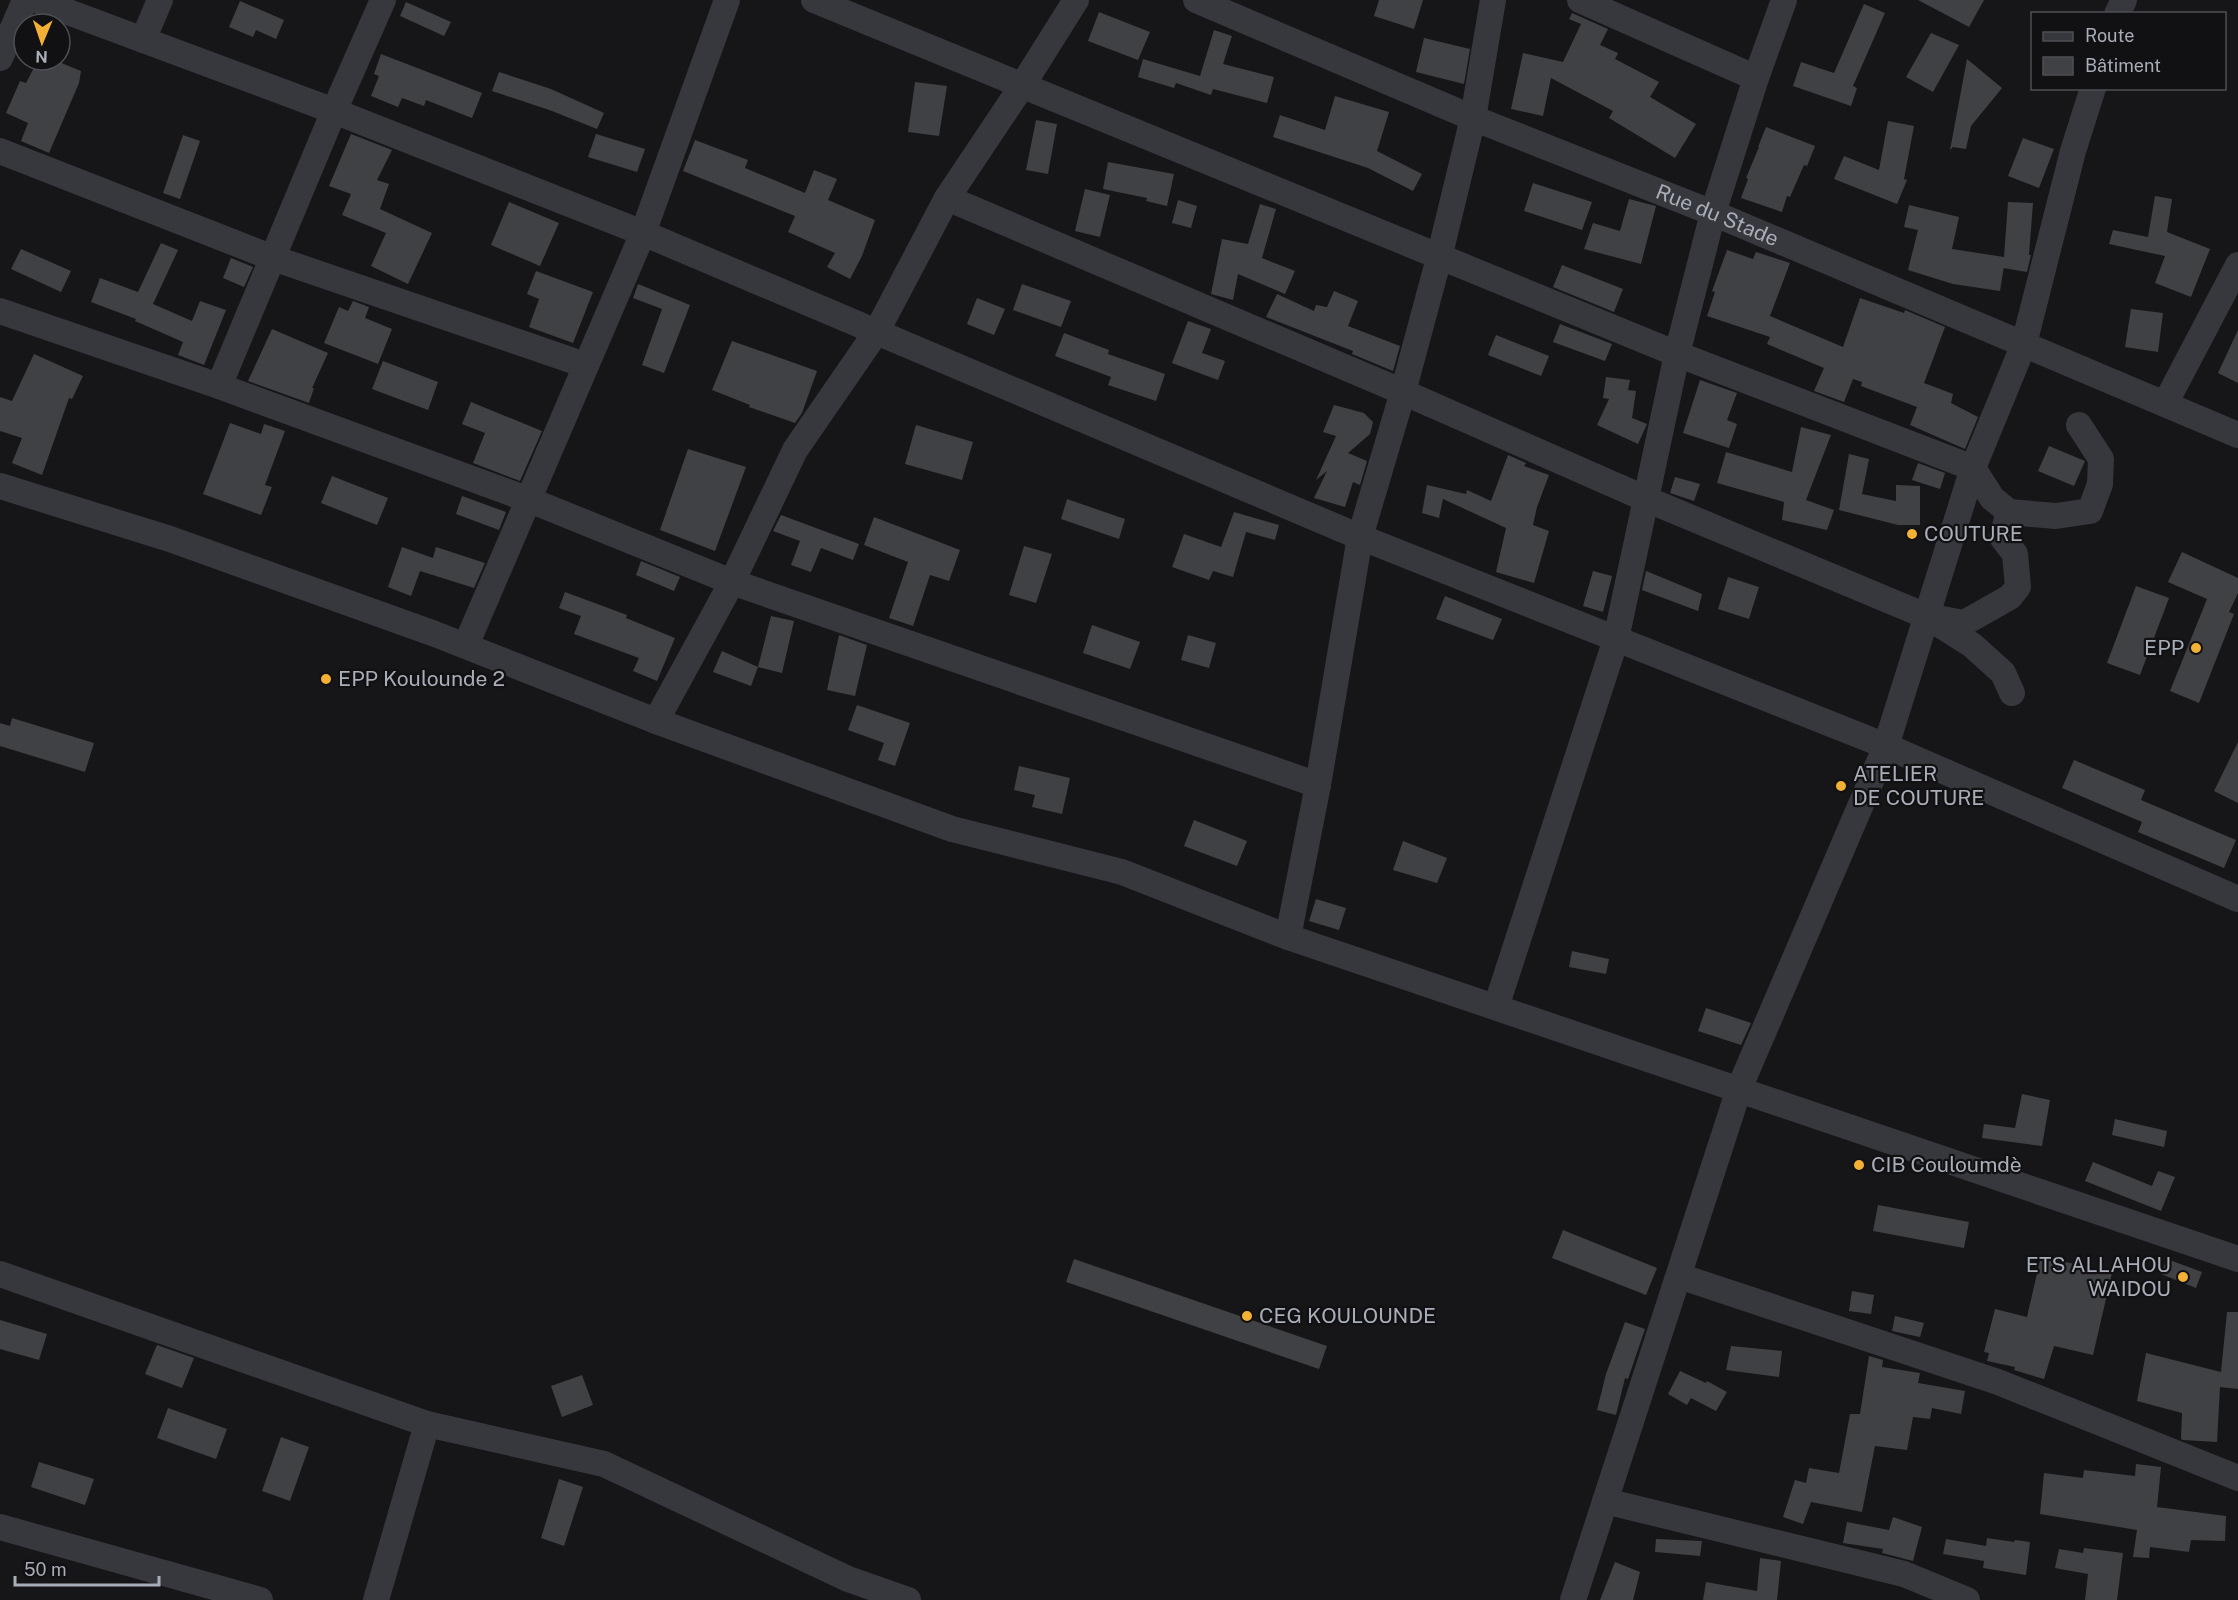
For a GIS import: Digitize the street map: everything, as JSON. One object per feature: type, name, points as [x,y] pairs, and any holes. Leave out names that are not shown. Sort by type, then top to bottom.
[{"type":"street","points":[[0,58],[25,0]]},
{"type":"street","points":[[36,0],[334,111],[643,233],[1360,537],[1886,746],[2238,899]]},
{"type":"street","points":[[143,40],[160,0]]},
{"type":"street","points":[[219,386],[383,0]]},
{"type":"street","points":[[466,645],[643,233],[727,0]]},
{"type":"street","points":[[814,0],[1439,258],[1677,354],[1973,468],[1992,498],[2009,512],[2056,516],[2090,511],[2100,484],[2101,459],[2079,425]]},
{"type":"street","points":[[656,721],[732,582],[795,450],[877,332],[947,198],[1076,0]]},
{"type":"street","name":"Rue du Stade","points":[[1196,0],[1473,118],[1713,213],[2238,435]]},
{"type":"street","points":[[1288,937],[1318,785],[1360,537],[1403,392],[1439,258],[1473,118],[1493,0]]},
{"type":"street","points":[[1580,0],[1756,78]]},
{"type":"street","points":[[1496,1007],[1616,639],[1677,354],[1713,213],[1756,78],[1784,0]]},
{"type":"street","points":[[1573,1600],[1740,1089],[1886,746],[1973,468],[2024,344],[2073,151],[2092,90]]},
{"type":"street","points":[[0,151],[273,258],[585,364]]},
{"type":"street","points":[[947,198],[1403,392],[1646,499],[1926,616],[1972,645],[2003,673],[2012,693]]},
{"type":"street","points":[[2165,404],[2238,265]]},
{"type":"street","points":[[0,311],[219,386],[527,499],[732,582],[1318,785]]},
{"type":"street","points":[[0,486],[171,539],[466,645],[656,721],[952,829],[1122,872],[1288,937],[2238,1259]]},
{"type":"street","points":[[1926,616],[1964,623],[2010,597],[2018,587],[2014,554],[2002,537],[2009,512]]},
{"type":"street","points":[[0,1274],[427,1424],[604,1464],[848,1579],[908,1600]]},
{"type":"street","points":[[1679,1276],[1998,1382],[2238,1478]]},
{"type":"street","points":[[376,1600],[427,1424]]},
{"type":"street","points":[[1605,1501],[1904,1574],[1967,1600]]},
{"type":"street","points":[[0,1527],[260,1600]]},
{"type":"building","points":[[1379,0],[1423,0],[1414,29],[1374,16]]},
{"type":"building","points":[[1918,0],[1984,0],[1969,27]]},
{"type":"building","points":[[240,1],[284,20],[276,39],[256,30],[253,37],[229,27]]},
{"type":"building","points":[[406,2],[451,22],[444,36],[400,16]]},
{"type":"building","points":[[1864,4],[1885,13],[1853,86],[1857,88],[1851,106],[1793,86],[1801,62],[1834,73]]},
{"type":"building","points":[[1099,12],[1150,32],[1138,60],[1088,41]]},
{"type":"building","points":[[1572,13],[1608,29],[1600,45],[1618,53],[1615,59],[1659,82],[1650,97],[1696,124],[1675,158],[1609,118],[1613,111],[1551,78],[1543,116],[1511,109],[1523,53],[1563,62],[1581,24],[1569,19]]},
{"type":"building","points":[[1214,30],[1232,36],[1223,64],[1274,77],[1267,103],[1213,89],[1211,95],[1176,83],[1174,88],[1138,77],[1143,59],[1200,76]]},
{"type":"building","points":[[1931,33],[1959,45],[1933,92],[1906,77]]},
{"type":"building","points":[[1424,38],[1470,49],[1464,84],[1416,72]]},
{"type":"building","points":[[381,54],[482,93],[472,118],[426,100],[424,106],[402,98],[398,107],[371,96],[379,76],[374,74]]},
{"type":"building","points":[[1967,59],[2002,88],[1971,126],[1966,149],[1953,147],[1950,150]]},
{"type":"building","points":[[72,67],[81,71],[79,83],[49,153],[21,141],[28,123],[6,113],[20,81],[26,83],[32,72],[72,72]]},
{"type":"building","points":[[499,72],[551,89],[604,113],[597,129],[492,91]]},
{"type":"building","points":[[915,82],[947,86],[939,136],[908,132]]},
{"type":"building","points":[[1335,96],[1389,112],[1377,151],[1422,174],[1413,191],[1368,168],[1273,137],[1280,115],[1325,130]]},
{"type":"building","points":[[1036,120],[1057,124],[1048,174],[1026,170]]},
{"type":"building","points":[[1888,121],[1914,126],[1904,179],[1907,180],[1897,204],[1834,179],[1844,156],[1879,170]]},
{"type":"building","points":[[1766,127],[1815,146],[1790,197],[1787,196],[1782,212],[1741,198],[1748,179],[1746,178]]},
{"type":"building","points":[[351,134],[392,150],[377,180],[389,184],[380,209],[432,233],[408,284],[371,266],[386,233],[342,215],[351,194],[329,186]]},
{"type":"building","points":[[596,134],[645,149],[637,172],[588,157]]},
{"type":"building","points":[[183,135],[200,141],[180,199],[163,193]]},
{"type":"building","points":[[2023,138],[2054,149],[2039,188],[2008,176]]},
{"type":"building","points":[[695,140],[748,160],[745,168],[805,193],[814,170],[837,179],[828,200],[875,220],[862,256],[850,279],[827,267],[835,253],[788,232],[795,216],[683,171]]},
{"type":"building","points":[[1108,162],[1174,174],[1167,206],[1146,201],[1147,198],[1103,189]]},
{"type":"building","points":[[1533,183],[1592,202],[1582,230],[1524,211]]},
{"type":"building","points":[[1085,189],[1110,195],[1100,237],[1075,231]]},
{"type":"building","points":[[2155,196],[2172,199],[2167,232],[2210,249],[2191,297],[2155,283],[2165,256],[2109,244],[2113,230],[2148,237]]},
{"type":"building","points":[[1629,199],[1656,206],[1641,264],[1584,249],[1593,223],[1620,231]]},
{"type":"building","points":[[1178,200],[1197,206],[1191,228],[1172,223]]},
{"type":"building","points":[[509,202],[559,223],[540,266],[491,245]]},
{"type":"building","points":[[2008,202],[2033,203],[2029,255],[2031,255],[2027,272],[2004,268],[2000,291],[1953,284],[1908,270],[1918,230],[1904,227],[1909,205],[1959,217],[1952,249],[2004,257]]},
{"type":"building","points":[[1260,204],[1276,209],[1262,258],[1295,271],[1285,294],[1238,274],[1233,300],[1211,294],[1222,239],[1248,244]]},
{"type":"building","points":[[161,243],[178,250],[153,304],[192,321],[200,301],[226,310],[204,365],[178,355],[183,342],[135,321],[136,319],[91,302],[100,278],[138,292]]},
{"type":"building","points":[[21,249],[71,271],[61,292],[11,269]]},
{"type":"building","points":[[1727,250],[1753,259],[1756,252],[1790,263],[1770,316],[1843,347],[1860,298],[1904,313],[1905,310],[1945,327],[1924,383],[1953,394],[1951,403],[1978,417],[1965,449],[1910,425],[1917,407],[1861,386],[1862,382],[1853,379],[1844,402],[1814,391],[1824,368],[1767,344],[1770,337],[1707,316],[1715,292],[1712,291]]},
{"type":"building","points":[[231,258],[253,267],[244,287],[223,278]]},
{"type":"building","points":[[1562,265],[1623,289],[1614,312],[1553,287]]},
{"type":"building","points":[[536,271],[593,292],[573,343],[529,327],[539,299],[527,294]]},
{"type":"building","points":[[638,284],[690,305],[664,373],[642,365],[662,309],[633,298]]},
{"type":"building","points":[[1022,284],[1071,301],[1061,327],[1013,310]]},
{"type":"building","points":[[1334,291],[1358,301],[1348,326],[1400,346],[1393,371],[1352,354],[1353,351],[1266,317],[1277,294],[1314,311],[1316,305],[1327,307]]},
{"type":"building","points":[[977,298],[1005,309],[994,335],[967,324]]},
{"type":"building","points":[[353,301],[369,307],[365,318],[392,329],[378,364],[324,343],[339,307],[348,311]]},
{"type":"building","points":[[2131,309],[2163,313],[2158,352],[2125,347]]},
{"type":"building","points":[[1188,321],[1211,329],[1202,353],[1225,361],[1218,380],[1172,363]]},
{"type":"building","points":[[1560,324],[1612,344],[1605,361],[1553,342]]},
{"type":"building","points":[[272,329],[328,353],[312,388],[314,388],[309,403],[248,381]]},
{"type":"building","points":[[2238,330],[2238,383],[2218,373]]},
{"type":"building","points":[[1064,333],[1109,350],[1108,354],[1165,374],[1156,401],[1108,385],[1111,377],[1055,356]]},
{"type":"building","points":[[1496,335],[1549,356],[1541,376],[1488,355]]},
{"type":"building","points":[[732,341],[817,371],[802,413],[795,423],[749,407],[750,405],[712,390]]},
{"type":"building","points":[[34,354],[83,376],[72,399],[69,398],[42,475],[12,463],[22,438],[0,431],[0,397],[12,401]]},
{"type":"building","points":[[383,361],[438,382],[428,410],[372,389]]},
{"type":"building","points":[[1606,377],[1630,380],[1628,390],[1636,391],[1632,418],[1647,424],[1638,444],[1597,425],[1609,399],[1603,398]]},
{"type":"building","points":[[1700,380],[1737,393],[1727,420],[1737,424],[1729,448],[1683,433]]},
{"type":"building","points":[[471,402],[542,431],[520,481],[473,463],[485,433],[462,424]]},
{"type":"building","points":[[1334,405],[1364,413],[1373,422],[1370,434],[1348,453],[1367,461],[1360,485],[1353,482],[1345,507],[1314,498],[1327,471],[1316,480],[1336,436],[1323,432]]},
{"type":"building","points":[[230,423],[261,434],[264,424],[285,431],[265,485],[272,487],[261,515],[203,494]]},
{"type":"building","points":[[916,425],[973,442],[962,480],[905,464]]},
{"type":"building","points":[[1801,427],[1831,435],[1806,500],[1834,510],[1827,530],[1782,520],[1784,502],[1717,483],[1726,452],[1792,472]]},
{"type":"building","points":[[2049,446],[2085,461],[2074,486],[2038,471]]},
{"type":"building","points":[[688,449],[746,467],[715,551],[660,530]]},
{"type":"building","points":[[1849,454],[1869,459],[1862,494],[1896,501],[1896,485],[1920,486],[1920,525],[1898,525],[1839,510]]},
{"type":"building","points":[[1508,455],[1526,463],[1524,466],[1549,475],[1533,525],[1549,531],[1534,583],[1496,572],[1506,528],[1443,499],[1439,518],[1422,513],[1427,485],[1466,494],[1467,490],[1491,501]]},
{"type":"building","points":[[1918,463],[1945,473],[1940,489],[1912,480]]},
{"type":"building","points":[[332,476],[388,498],[377,525],[321,503]]},
{"type":"building","points":[[1675,477],[1700,484],[1694,501],[1670,493]]},
{"type":"building","points":[[462,496],[506,512],[499,530],[456,514]]},
{"type":"building","points":[[1067,499],[1125,519],[1119,539],[1061,519]]},
{"type":"building","points":[[1234,512],[1279,525],[1275,540],[1246,532],[1233,577],[1213,571],[1209,580],[1172,567],[1184,534],[1221,547]]},
{"type":"building","points":[[781,515],[859,544],[853,560],[821,548],[811,572],[791,565],[800,541],[773,531]]},
{"type":"building","points":[[874,517],[960,550],[949,581],[930,575],[913,626],[889,618],[908,562],[864,545]]},
{"type":"building","points":[[1024,546],[1052,554],[1036,603],[1009,595]]},
{"type":"building","points":[[402,547],[433,558],[436,547],[485,563],[474,588],[420,571],[411,596],[388,587]]},
{"type":"building","points":[[2182,552],[2238,578],[2238,593],[2229,612],[2234,614],[2199,703],[2170,691],[2207,599],[2168,582]]},
{"type":"building","points":[[641,561],[680,577],[674,591],[636,575]]},
{"type":"building","points":[[1593,571],[1612,576],[1603,612],[1583,606]]},
{"type":"building","points":[[1646,571],[1702,594],[1698,611],[1642,590]]},
{"type":"building","points":[[1728,577],[1759,587],[1749,619],[1718,609]]},
{"type":"building","points":[[2136,586],[2169,598],[2140,675],[2107,663]]},
{"type":"building","points":[[565,592],[627,615],[626,618],[675,638],[657,681],[633,671],[639,658],[574,634],[581,616],[559,608]]},
{"type":"building","points":[[1445,596],[1502,619],[1493,640],[1436,619]]},
{"type":"building","points":[[771,616],[794,621],[782,673],[758,667]]},
{"type":"building","points":[[1092,625],[1140,642],[1130,669],[1083,653]]},
{"type":"building","points":[[839,635],[867,645],[855,696],[827,690]]},
{"type":"building","points":[[1188,635],[1216,643],[1209,668],[1181,660]]},
{"type":"building","points":[[722,651],[758,667],[751,686],[713,672]]},
{"type":"building","points":[[857,705],[910,723],[895,766],[878,760],[884,743],[848,730]]},
{"type":"building","points":[[12,718],[94,743],[85,772],[0,746],[0,723],[10,726]]},
{"type":"building","points":[[2238,742],[2238,803],[2214,791]]},
{"type":"building","points":[[2074,760],[2145,790],[2141,800],[2236,840],[2224,868],[2138,832],[2142,822],[2062,788]]},
{"type":"building","points":[[1019,766],[1070,778],[1062,814],[1032,807],[1035,795],[1014,790]]},
{"type":"building","points":[[1194,820],[1247,841],[1237,866],[1184,846]]},
{"type":"building","points":[[1403,841],[1447,858],[1437,883],[1393,870]]},
{"type":"building","points":[[1316,899],[1346,908],[1339,930],[1309,921]]},
{"type":"building","points":[[1572,951],[1609,959],[1606,974],[1569,967]]},
{"type":"building","points":[[1706,1008],[1751,1023],[1741,1045],[1698,1031]]},
{"type":"building","points":[[2022,1094],[2050,1100],[2042,1146],[1982,1138],[1984,1124],[2015,1128]]},
{"type":"building","points":[[2115,1119],[2167,1131],[2164,1147],[2112,1135]]},
{"type":"building","points":[[2093,1162],[2152,1186],[2158,1171],[2175,1177],[2161,1211],[2085,1181]]},
{"type":"building","points":[[1878,1205],[1969,1222],[1964,1248],[1873,1231]]},
{"type":"building","points":[[1563,1230],[1657,1268],[1646,1295],[1552,1258]]},
{"type":"building","points":[[2041,1256],[2112,1273],[2093,1355],[2054,1346],[2044,1379],[2014,1370],[2015,1367],[1987,1361],[1989,1353],[1984,1352],[1995,1309],[2027,1317]]},
{"type":"building","points":[[1074,1259],[1327,1346],[1319,1369],[1066,1282]]},
{"type":"building","points":[[2167,1259],[2202,1272],[2196,1288],[2161,1274]]},
{"type":"building","points":[[1852,1291],[1874,1295],[1871,1314],[1849,1311]]},
{"type":"building","points":[[2227,1312],[2238,1312],[2238,1389],[2220,1387],[2217,1442],[2183,1440],[2181,1439],[2182,1413],[2137,1401],[2146,1353],[2221,1372]]},
{"type":"building","points":[[1895,1316],[1924,1323],[1920,1337],[1892,1331]]},
{"type":"building","points":[[0,1320],[47,1334],[39,1360],[0,1349]]},
{"type":"building","points":[[1625,1322],[1645,1329],[1628,1379],[1625,1378],[1616,1415],[1597,1410],[1606,1374]]},
{"type":"building","points":[[157,1345],[194,1358],[182,1388],[145,1374]]},
{"type":"building","points":[[1731,1346],[1782,1351],[1779,1377],[1726,1370]]},
{"type":"building","points":[[1869,1356],[1883,1360],[1882,1367],[1920,1373],[1918,1383],[1965,1391],[1961,1414],[1932,1408],[1930,1419],[1913,1417],[1907,1450],[1875,1446],[1862,1512],[1811,1502],[1803,1524],[1783,1517],[1795,1480],[1806,1483],[1809,1468],[1839,1473],[1850,1414],[1860,1414]]},
{"type":"building","points":[[1680,1371],[1706,1383],[1707,1381],[1727,1392],[1716,1411],[1691,1398],[1687,1405],[1668,1394]]},
{"type":"building","points":[[582,1375],[593,1405],[562,1417],[551,1386]]},
{"type":"building","points":[[168,1408],[227,1429],[216,1459],[157,1438]]},
{"type":"building","points":[[281,1437],[309,1447],[290,1501],[262,1491]]},
{"type":"building","points":[[39,1462],[94,1479],[85,1505],[31,1487]]},
{"type":"building","points":[[2136,1464],[2161,1467],[2157,1507],[2226,1516],[2225,1541],[2191,1540],[2189,1552],[2150,1547],[2149,1558],[2133,1557],[2137,1530],[2040,1514],[2044,1473],[2083,1478],[2084,1470],[2135,1476]]},
{"type":"building","points":[[559,1479],[583,1487],[564,1546],[541,1538]]},
{"type":"building","points":[[1893,1517],[1922,1527],[1913,1561],[1882,1553],[1883,1549],[1843,1543],[1847,1522],[1889,1530]]},
{"type":"building","points":[[1987,1538],[2030,1542],[2026,1575],[1983,1568],[1984,1561],[1943,1554],[1946,1539],[1986,1546]]},
{"type":"building","points":[[1656,1539],[1702,1541],[1700,1556],[1655,1552]]},
{"type":"building","points":[[2084,1548],[2123,1553],[2117,1600],[2085,1600],[2088,1574],[2055,1568],[2059,1549],[2083,1553]]},
{"type":"building","points":[[1760,1558],[1781,1561],[1777,1600],[1703,1600],[1706,1582],[1757,1591]]},
{"type":"building","points":[[1615,1562],[1640,1572],[1633,1600],[1600,1600]]},
{"type":"place","name":"COUTURE","points":[[1912,534]]},
{"type":"place","name":"EPP","points":[[2196,648]]},
{"type":"place","name":"EPP Koulounde 2","points":[[326,679]]},
{"type":"place","name":"ATELIER DE COUTURE","points":[[1841,786]]},
{"type":"place","name":"CIB Couloumdè","points":[[1859,1165]]},
{"type":"place","name":"ETS ALLAHOU WAIDOU","points":[[2183,1277]]},
{"type":"place","name":"CEG KOULOUNDE","points":[[1247,1316]]}]
